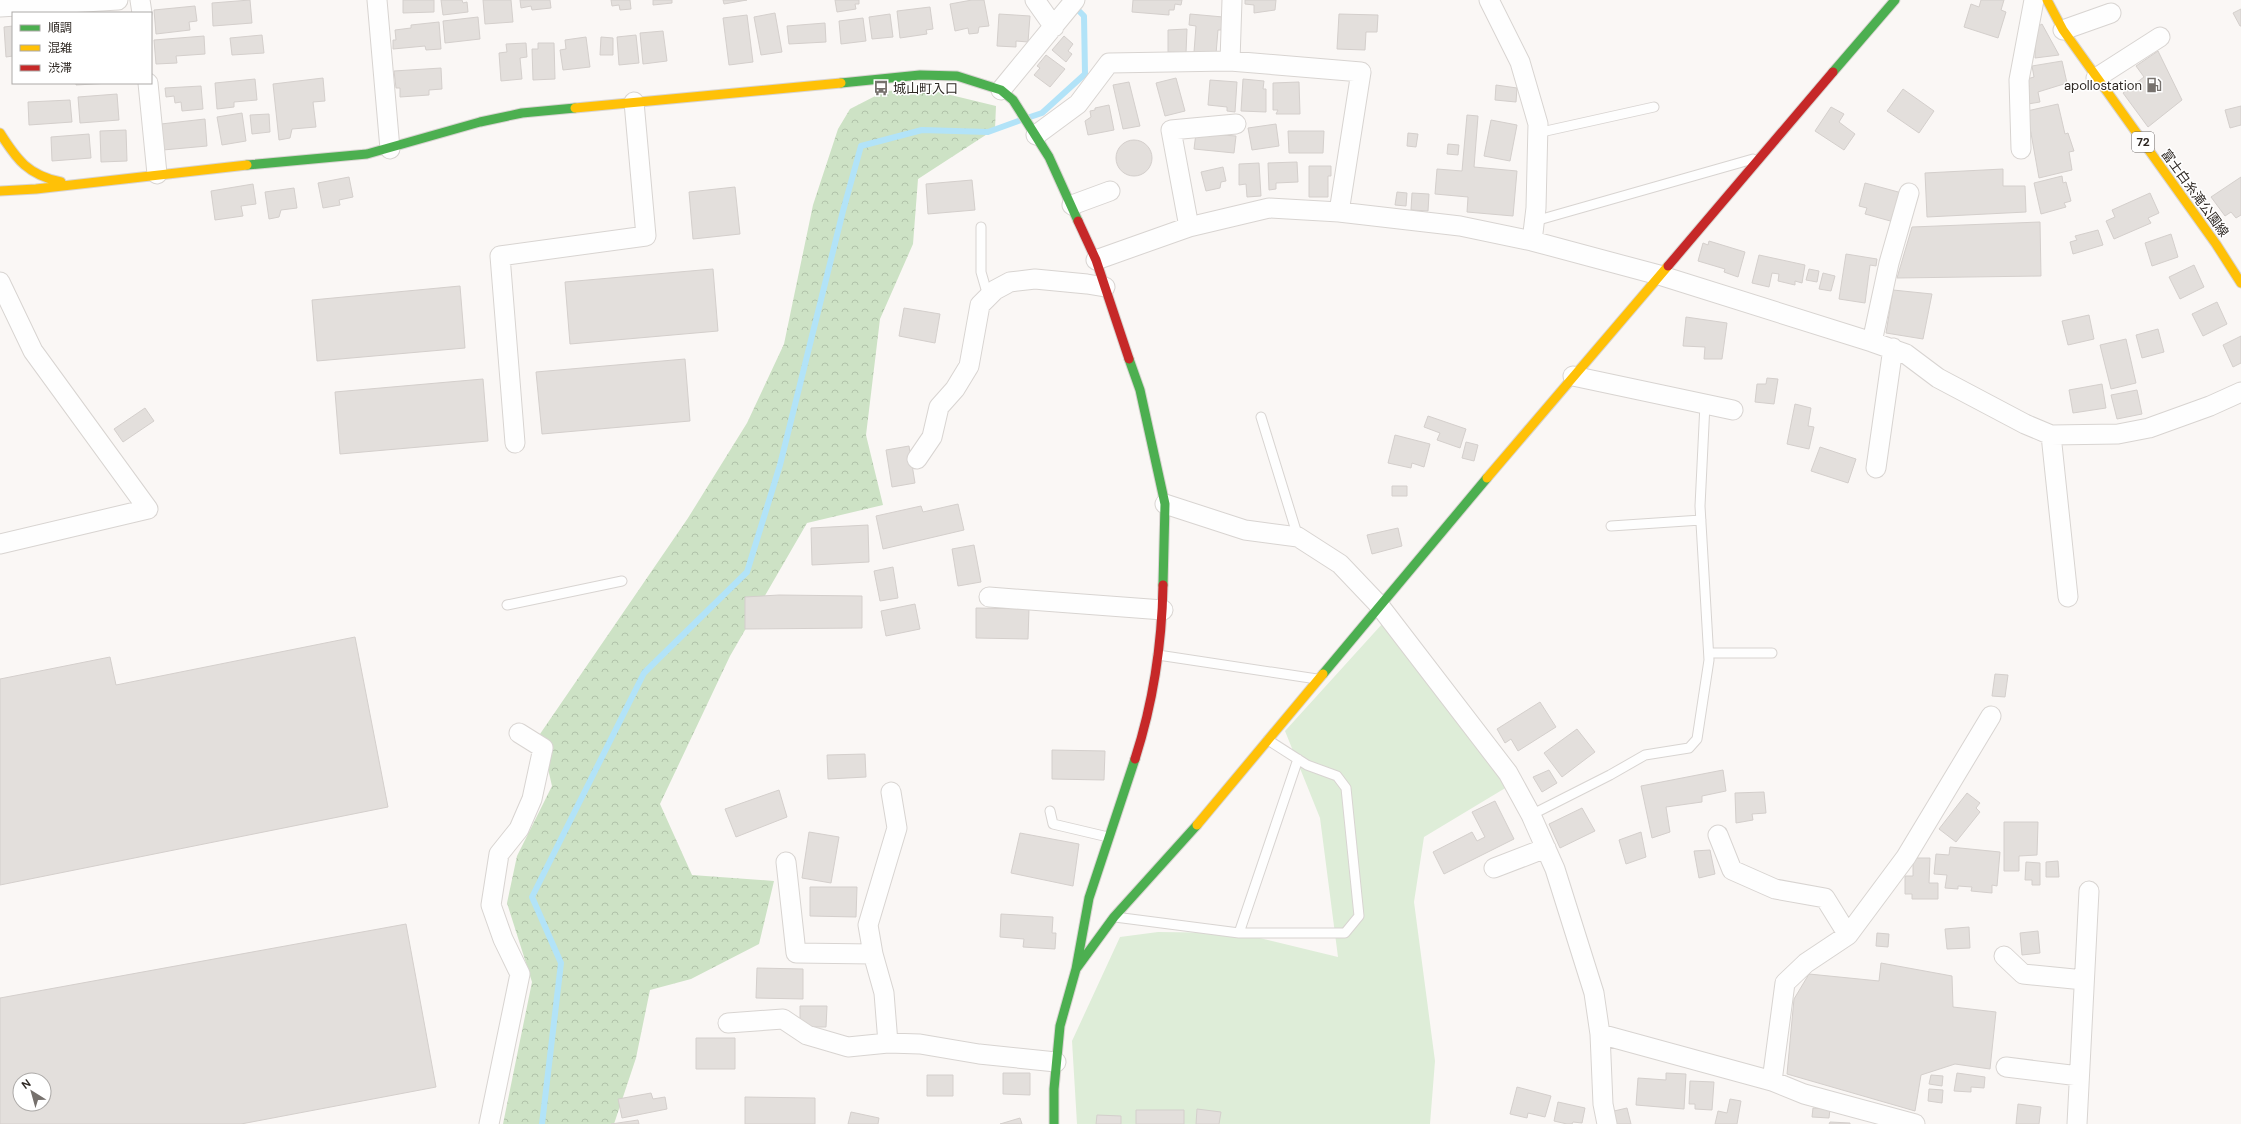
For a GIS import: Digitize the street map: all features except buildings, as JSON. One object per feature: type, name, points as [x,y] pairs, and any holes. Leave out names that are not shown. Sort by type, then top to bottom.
[{"type":"street","points":[[0,7],[118,0]]},
{"type":"street","points":[[140,0],[142,12]]},
{"type":"street","points":[[377,0],[390,149]]},
{"type":"street","points":[[1001,90],[1064,14],[1035,0]]},
{"type":"street","points":[[1230,61],[1232,0]]},
{"type":"street","points":[[1489,0],[1520,62],[1538,124],[1535,222],[1532,241]]},
{"type":"street","points":[[1076,970],[1114,917],[1168,859],[1379,605],[1895,0]]},
{"type":"street","points":[[2021,149],[2019,80],[2034,0]]},
{"type":"street","name":"富士白糸滝公園線","points":[[2047,0],[2063,30],[2216,244],[2241,283]]},
{"type":"street","points":[[2063,30],[2111,13]]},
{"type":"street","points":[[2096,78],[2160,37]]},
{"type":"street","points":[[1036,136],[1078,104],[1109,63],[1230,61],[1360,72],[1340,212]]},
{"type":"street","points":[[0,191],[78,185],[157,174],[367,154],[390,149],[480,122],[522,113],[920,75],[957,76],[1001,90],[1013,100],[1036,136],[1072,206],[1096,260],[1140,390],[1165,504],[1163,610],[1158,655],[1145,729],[1089,898],[1076,970],[1060,1026],[1056,1062],[1054,1124]]},
{"type":"street","points":[[148,84],[157,174]]},
{"type":"street","points":[[515,443],[500,256],[646,236],[634,102]]},
{"type":"street","points":[[1189,227],[1171,130],[1236,124]]},
{"type":"street","points":[[0,134],[14,156],[32,173],[43,179],[78,185]]},
{"type":"street","points":[[1072,206],[1110,191]]},
{"type":"street","points":[[1872,342],[1889,263],[1909,193]]},
{"type":"street","points":[[1096,260],[1189,227],[1269,208],[1340,212],[1460,226],[1532,241],[1659,275],[1893,348],[1906,354],[1938,378],[2025,424],[2051,435],[2118,434],[2149,428],[2210,406],[2241,392]]},
{"type":"street","points":[[917,459],[932,437],[939,407],[955,388],[969,366],[980,304],[988,296],[995,290],[1010,282],[1035,279],[1105,287]]},
{"type":"street","points":[[0,282],[33,350],[148,509],[0,544]]},
{"type":"street","points":[[1876,468],[1893,348]]},
{"type":"street","points":[[1573,376],[1733,410]]},
{"type":"street","points":[[2051,435],[2068,597]]},
{"type":"street","points":[[1165,504],[1245,530],[1298,537],[1340,564],[1379,605],[1508,773],[1531,815],[1546,848],[1594,993],[1600,1034],[1603,1104],[1607,1124]]},
{"type":"street","points":[[989,597],[1163,610]]},
{"type":"street","points":[[1772,1081],[1785,983],[1806,963],[1848,935],[1906,857],[1991,716]]},
{"type":"street","points":[[489,1124],[520,974],[503,939],[491,905],[492,898],[499,854],[518,829],[532,799],[543,748],[518,733]]},
{"type":"street","points":[[888,1043],[884,992],[873,954],[868,925],[897,828],[890,792]]},
{"type":"street","points":[[1718,836],[1732,870],[1774,889],[1825,898],[1848,935]]},
{"type":"street","points":[[1494,868],[1546,848]]},
{"type":"street","points":[[786,862],[796,953],[873,954]]},
{"type":"street","points":[[2077,1124],[2089,891]]},
{"type":"street","points":[[2004,956],[2023,974],[2084,980]]},
{"type":"street","points":[[728,1023],[783,1019],[807,1035],[848,1047],[888,1043],[920,1044],[1056,1062]]},
{"type":"street","points":[[1600,1034],[1772,1081],[1804,1094],[1915,1124]]},
{"type":"street","points":[[2006,1068],[2079,1076]]},
{"type":"lane","points":[[1538,133],[1654,107]]},
{"type":"lane","points":[[1535,222],[1761,157]]},
{"type":"lane","points":[[981,227],[981,272],[988,296]]},
{"type":"lane","points":[[1531,815],[1610,775],[1645,755],[1689,748],[1697,739],[1709,653],[1701,520],[1705,404]]},
{"type":"lane","points":[[1261,417],[1298,537]]},
{"type":"lane","points":[[1611,526],[1701,520]]},
{"type":"lane","points":[[507,605],[622,581]]},
{"type":"lane","points":[[1709,653],[1772,653]]},
{"type":"lane","points":[[1158,655],[1317,680]]},
{"type":"lane","points":[[1114,917],[1239,933],[1346,933],[1359,916],[1346,788],[1337,776],[1307,765],[1268,739]]},
{"type":"lane","points":[[1239,933],[1298,759]]},
{"type":"lane","points":[[1050,811],[1053,824],[1108,837]]},
{"type":"green space","points":[[926,89],[996,106],[995,129],[918,179],[913,244],[880,319],[866,435],[883,505],[807,523],[730,656],[660,804],[692,875],[774,881],[759,944],[691,979],[650,990],[636,1058],[614,1124],[503,1124],[532,982],[507,903],[517,856],[552,786],[540,734],[688,518],[747,423],[784,344],[813,205],[838,129],[850,109],[885,91]]},
{"type":"green space","points":[[1383,623],[1507,787],[1424,837],[1414,902],[1435,1061],[1430,1124],[1077,1124],[1072,1041],[1120,937],[1158,932],[1239,933],[1338,957],[1320,818],[1285,731]]},
{"type":"waterway","points":[[1030,117],[1042,113],[1085,74],[1084,16],[1074,6]]},
{"type":"waterway","points":[[542,1124],[561,963],[532,897],[644,673],[747,572],[780,465],[843,211],[861,146],[922,130],[988,132],[1021,120]]},
{"type":"traffic: fast","points":[[1833,72],[1895,0]]},
{"type":"traffic: fast","points":[[841,83],[920,75],[957,76],[1001,90],[1013,100],[1049,157],[1078,221]]},
{"type":"traffic: fast","points":[[247,165],[367,154],[480,122],[522,113],[575,108]]},
{"type":"traffic: fast","points":[[1129,359],[1140,390],[1165,504],[1163,585]]},
{"type":"traffic: fast","points":[[1323,674],[1487,478]]},
{"type":"traffic: fast","points":[[1076,969],[1089,898],[1135,759]]},
{"type":"traffic: fast","points":[[1054,1124],[1054,1089],[1060,1026],[1076,969],[1114,917],[1197,825]]},
{"type":"traffic: slow","points":[[2047,0],[2063,30],[2216,244],[2241,283]]},
{"type":"traffic: slow","points":[[575,108],[841,83]]},
{"type":"traffic: slow","points":[[0,133],[24,165],[40,175],[61,182]]},
{"type":"traffic: slow","points":[[0,191],[36,189],[247,165]]},
{"type":"traffic: slow","points":[[1487,478],[1668,266]]},
{"type":"traffic: slow","points":[[1197,825],[1323,674]]},
{"type":"traffic: jam","points":[[1668,266],[1833,72]]},
{"type":"traffic: jam","points":[[1078,221],[1096,260],[1129,359]]},
{"type":"traffic: jam","points":[[1135,759],[1152,695],[1161,629],[1163,585]]},
{"type":"place","name":"apollostation","points":[[2154,85]]},
{"type":"place","name":"城山町入口","points":[[881,88]]}]
